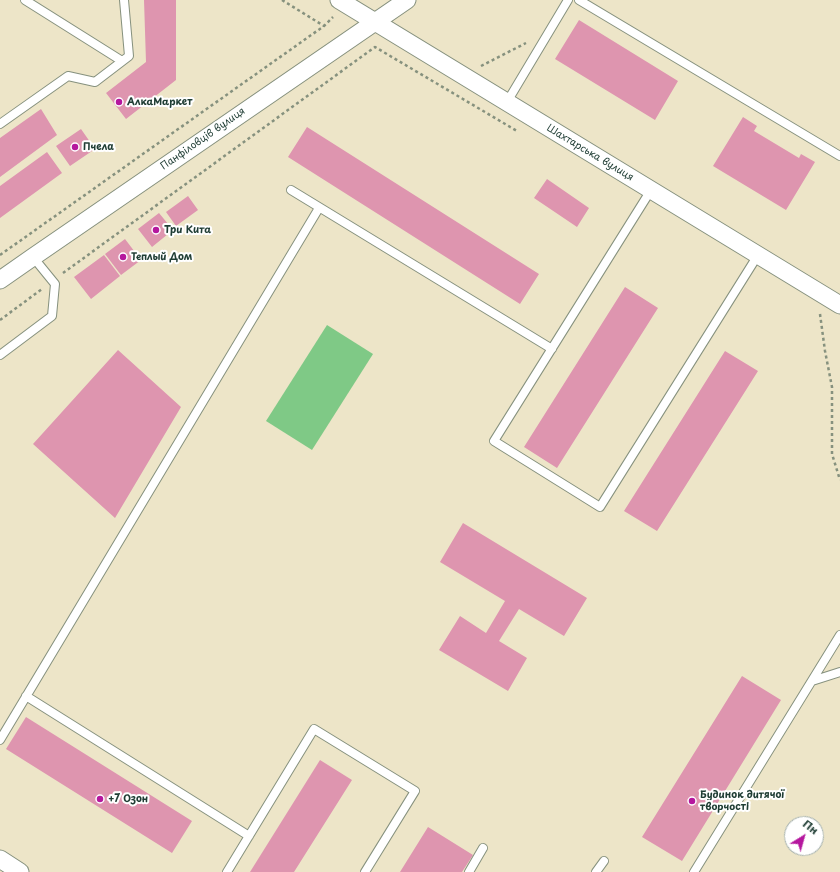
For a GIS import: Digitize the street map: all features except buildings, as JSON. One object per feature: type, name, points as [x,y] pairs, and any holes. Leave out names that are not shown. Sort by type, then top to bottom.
[{"type":"street","name":"Панфіловців вулиця","points":[[0,280],[374,21],[407,0]]},
{"type":"street","name":"Шахтарська вулиця","points":[[343,2],[840,305]]},
{"type":"street","points":[[0,859],[20,872]]},
{"type":"lane","points":[[25,0],[122,61]]},
{"type":"lane","points":[[0,124],[68,76],[95,82],[129,56],[124,0]]},
{"type":"lane","points":[[507,102],[568,0]]},
{"type":"lane","points":[[580,0],[840,156]]},
{"type":"lane","points":[[291,190],[552,349]]},
{"type":"lane","points":[[652,190],[494,441],[600,507],[758,255]]},
{"type":"lane","points":[[0,740],[319,208]]},
{"type":"lane","points":[[0,354],[52,316],[55,284],[33,256]]},
{"type":"lane","points":[[694,872],[840,635]]},
{"type":"lane","points":[[812,681],[840,672]]},
{"type":"lane","points":[[26,696],[249,836]]},
{"type":"lane","points":[[227,872],[314,729],[415,791],[365,872]]},
{"type":"lane","points":[[469,872],[483,848]]},
{"type":"lane","points":[[596,872],[604,861]]},
{"type":"path","points":[[282,0],[324,26]]},
{"type":"path","points":[[0,256],[324,26],[343,2]]},
{"type":"path","points":[[462,75],[550,31]]},
{"type":"path","points":[[0,320],[375,47],[519,132]]},
{"type":"path","points":[[827,316],[820,312],[825,351],[832,387],[832,454],[840,480]]},
{"type":"green space","points":[[327,325],[373,354],[312,450],[266,421]]},
{"type":"place","name":"АлкаМаркет","points":[[119,102]]},
{"type":"place","name":"Пчела","points":[[75,147]]},
{"type":"place","name":"Три Кита","points":[[156,230]]},
{"type":"place","name":"Теплый Дом","points":[[123,257]]},
{"type":"place","name":"+7 Озон","points":[[100,799]]},
{"type":"place","name":"Будинок дитячої творчості","points":[[692,801]]}]
